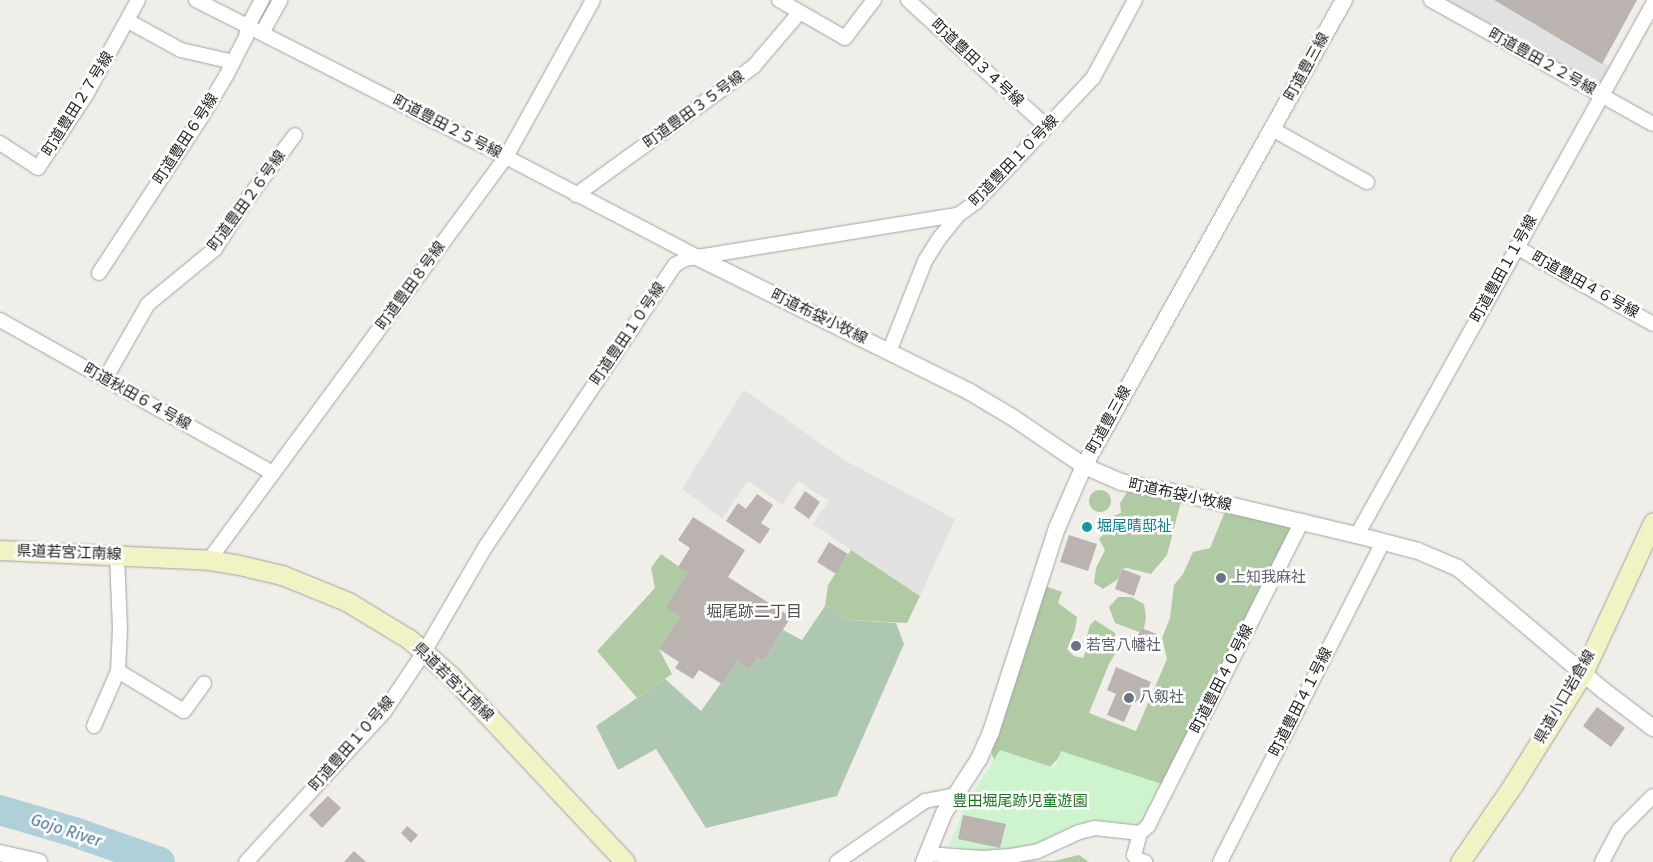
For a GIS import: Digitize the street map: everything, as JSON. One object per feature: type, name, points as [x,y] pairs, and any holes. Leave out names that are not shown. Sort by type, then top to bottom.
[{"type":"main road","name":"県道小口岩倉線","points":[[1460,862],[1514,784],[1582,673],[1653,522]]},
{"type":"main road","name":"県道若宮江南線","points":[[0,550],[209,560],[282,575],[332,594],[380,620],[424,652],[450,675],[625,862]]},
{"type":"street","name":"町道豊田２７号線","points":[[0,143],[38,168],[86,95],[138,0]]},
{"type":"street","name":"町道豊田２５号線","points":[[196,0],[506,157],[697,257]]},
{"type":"street","name":"町道豊田６号線","points":[[100,273],[204,113],[246,37],[248,26],[262,0]]},
{"type":"street","points":[[262,33],[280,0]]},
{"type":"street","name":"町道豊田８号線","points":[[209,560],[506,157],[593,0]]},
{"type":"street","points":[[779,0],[845,38],[874,0]]},
{"type":"street","name":"町道豊田３４号線","points":[[908,0],[1047,127]]},
{"type":"street","name":"町道豊田１０号線","points":[[246,862],[384,712],[424,652],[486,546],[675,265],[685,259],[958,215],[976,202],[1093,78],[1135,0]]},
{"type":"street","name":"町道豊三線","points":[[926,858],[935,832],[955,795],[979,759],[991,732],[1057,528],[1084,466],[1344,0]]},
{"type":"street","name":"町道豊田２２号線","points":[[1431,0],[1653,124]]},
{"type":"street","name":"町道豊田１１号線","points":[[1356,535],[1653,4]]},
{"type":"street","name":"町道豊田３５号線","points":[[576,195],[754,66],[800,12]]},
{"type":"street","points":[[128,21],[181,50],[233,62]]},
{"type":"street","points":[[1272,129],[1367,182]]},
{"type":"street","name":"町道豊田２６号線","points":[[105,379],[148,304],[215,250],[243,205],[295,135]]},
{"type":"street","points":[[889,352],[925,261],[938,240],[958,215]]},
{"type":"street","name":"町道豊田４６号線","points":[[1516,247],[1653,324]]},
{"type":"street","name":"町道布袋小牧線","points":[[697,257],[970,392],[1012,417],[1084,466],[1121,482],[1302,521],[1418,552],[1458,568],[1582,673],[1653,728]]},
{"type":"street","name":"町道秋田６４号線","points":[[0,320],[273,473]]},
{"type":"street","name":"町道豊田４０号線","points":[[1140,833],[1148,826],[1302,521]]},
{"type":"street","name":"町道豊田４１号線","points":[[1220,862],[1383,542]]},
{"type":"street","points":[[94,726],[118,671],[120,628],[118,555]]},
{"type":"street","points":[[118,671],[184,710],[204,683]]},
{"type":"street","points":[[837,862],[925,802],[955,795]]},
{"type":"street","points":[[1602,862],[1619,830],[1653,796]]},
{"type":"street","points":[[926,858],[1011,856],[1038,851],[1079,832],[1095,828],[1140,833],[1134,855],[1137,859],[1145,862]]},
{"type":"street","points":[[0,853],[39,862]]},
{"type":"green space","points":[[1132,485],[1183,494],[1167,555],[1151,574],[1127,568],[1122,569],[1118,579],[1103,589],[1094,583],[1096,568],[1105,550],[1099,539],[1109,527],[1113,516],[1121,513],[1120,503]]},
{"type":"green space","points":[[1100,490],[1108,493],[1111,501],[1108,509],[1100,512],[1092,509],[1089,501],[1092,493]]},
{"type":"green space","points":[[1228,504],[1302,521],[1165,793],[1060,756],[1043,775],[998,769],[992,755],[991,732],[1039,584],[1062,592],[1058,603],[1077,617],[1075,630],[1067,649],[1074,656],[1083,658],[1089,643],[1087,636],[1090,625],[1095,620],[1115,633],[1118,649],[1109,664],[1089,713],[1136,731],[1167,659],[1162,638],[1170,618],[1174,585],[1183,574],[1193,552],[1210,548]]},
{"type":"green space","points":[[851,550],[920,596],[907,623],[850,620],[825,606],[828,585]]},
{"type":"green space","points":[[661,554],[688,573],[680,616],[659,649],[672,674],[637,698],[597,651],[655,588],[651,568]]},
{"type":"green space","points":[[1118,597],[1131,597],[1144,604],[1146,617],[1144,629],[1141,628],[1139,632],[1115,623],[1109,607]]},
{"type":"green space","points":[[825,606],[850,620],[896,623],[904,644],[837,796],[706,828],[656,749],[618,770],[596,726],[665,679],[701,711],[737,661],[750,670],[757,658],[764,660],[783,630],[802,640]]},
{"type":"green space","name":"豊田堀尾跡児童遊園","points":[[1000,750],[1055,768],[1061,751],[1162,784],[1144,820],[1136,825],[1094,820],[1077,824],[1034,846],[981,854],[949,845],[967,803]]},
{"type":"green space","points":[[1079,855],[1089,862],[1003,862],[1054,861]]},
{"type":"shaded area","points":[[1431,0],[1494,0],[1616,70],[1602,96]]},
{"type":"shaded area","points":[[744,390],[844,460],[955,519],[920,596],[813,524],[829,501],[798,481],[783,505],[748,481],[722,518],[682,489]]},
{"type":"building","points":[[1494,0],[1637,0],[1602,64]]},
{"type":"building","points":[[805,491],[820,502],[809,519],[794,508]]},
{"type":"building","points":[[757,494],[773,505],[761,523],[770,529],[760,544],[726,521],[738,503],[746,509]]},
{"type":"building","points":[[693,517],[745,550],[728,577],[791,617],[764,660],[757,658],[750,670],[737,661],[722,684],[699,670],[693,679],[675,668],[679,662],[659,649],[680,616],[666,607],[688,573],[678,567],[690,548],[678,540]]},
{"type":"building","points":[[1069,535],[1097,544],[1088,571],[1060,562]]},
{"type":"building","points":[[829,542],[848,554],[836,574],[817,562]]},
{"type":"building","points":[[1122,569],[1141,576],[1134,596],[1115,589]]},
{"type":"building","points":[[1141,628],[1157,634],[1152,649],[1135,643]]},
{"type":"building","name":"八剱社","points":[[1116,667],[1151,682],[1141,705],[1133,701],[1124,722],[1107,715],[1116,694],[1107,690]]},
{"type":"building","points":[[1597,707],[1625,728],[1611,747],[1583,726]]},
{"type":"building","points":[[328,796],[341,808],[322,828],[309,815]]},
{"type":"building","points":[[963,815],[1006,824],[1000,848],[958,839]]},
{"type":"building","points":[[407,826],[418,835],[411,843],[401,833]]},
{"type":"building","points":[[354,851],[366,862],[344,862]]},
{"type":"waterway","name":"Gojo River","points":[[0,810],[74,832],[160,862]]},
{"type":"place","name":"堀尾晴邸祉","points":[[1087,527]]},
{"type":"place","name":"上知我麻社","points":[[1221,578]]},
{"type":"place","name":"若宮八幡社","points":[[1076,646]]},
{"type":"place","name":"八剱社","points":[[1129,698]]},
{"type":"district","name":"堀尾跡二丁目","points":[[754,612]]}]
